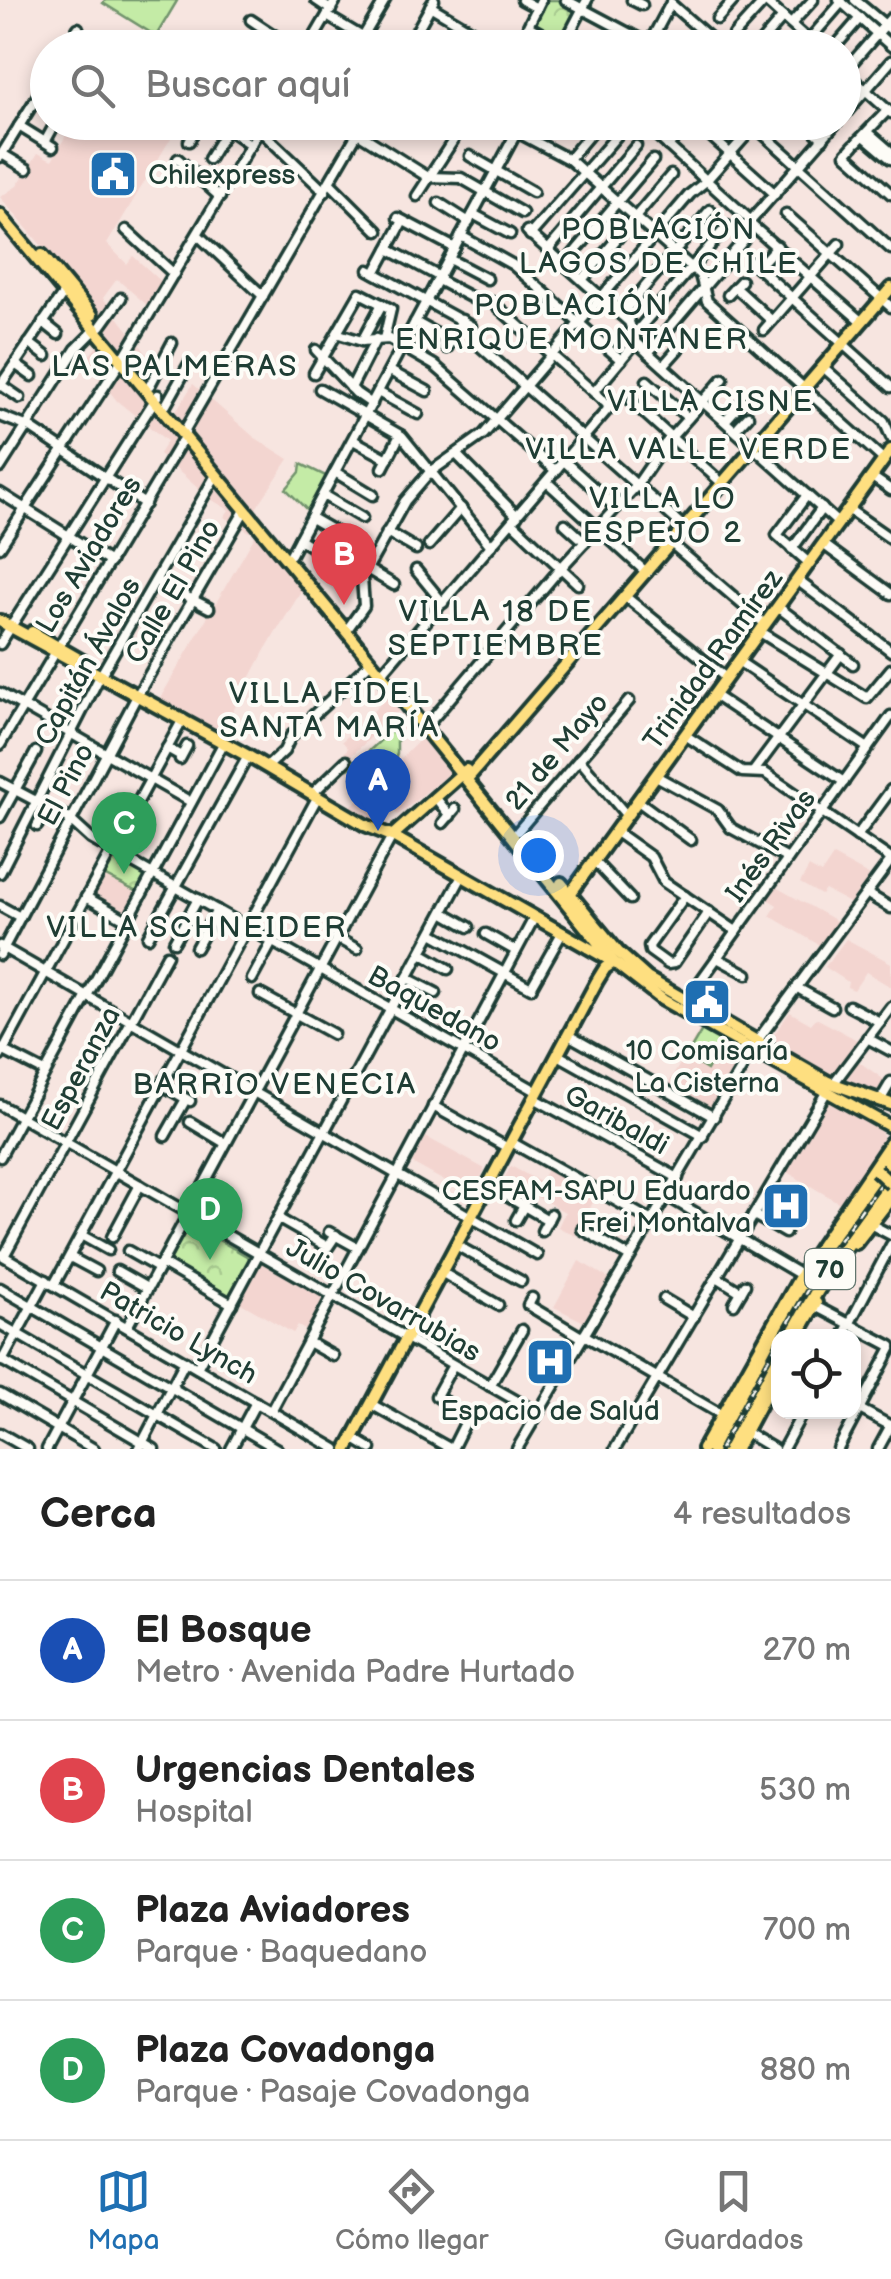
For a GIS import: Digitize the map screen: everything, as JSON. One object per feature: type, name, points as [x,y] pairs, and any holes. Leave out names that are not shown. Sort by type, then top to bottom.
[{"type":"highway","name":"70","points":[[707,1447],[815,1264],[891,1156]]},
{"type":"highway","name":"70","points":[[793,1329],[834,1262],[891,1184]]},
{"type":"highway","points":[[727,1449],[771,1368]]},
{"type":"highway","points":[[727,1449],[771,1380]]},
{"type":"main road","points":[[0,204],[566,894],[633,967],[756,1047]]},
{"type":"main road","points":[[0,215],[66,289]]},
{"type":"main road","points":[[392,836],[467,774],[647,573],[862,322],[886,303],[891,288]]},
{"type":"main road","points":[[123,357],[150,384],[216,475],[249,510]]},
{"type":"main road","name":"Trinidad Ramírez","points":[[566,894],[616,832],[887,455]]},
{"type":"main road","points":[[6,621],[614,962],[649,991],[830,1088],[886,1125],[890,1143],[801,1274],[707,1447]]},
{"type":"main road","points":[[348,629],[371,662],[384,672]]},
{"type":"main road","points":[[467,774],[518,831],[614,962],[633,967]]},
{"type":"main road","points":[[350,1443],[568,1035],[604,970],[614,962]]},
{"type":"main road","points":[[830,1088],[886,1102]]},
{"type":"main road","points":[[876,1166],[891,1184]]},
{"type":"main road","points":[[801,1329],[891,1198]]},
{"type":"main road","points":[[736,1449],[771,1382]]},
{"type":"street","points":[[316,0],[352,30]]},
{"type":"street","points":[[319,30],[336,0]]},
{"type":"street","points":[[368,30],[385,0]]},
{"type":"street","points":[[522,0],[539,4],[528,26],[535,30]]},
{"type":"street","points":[[566,0],[585,4],[628,30]]},
{"type":"street","points":[[632,0],[642,5]]},
{"type":"street","points":[[717,19],[734,0]]},
{"type":"street","points":[[738,30],[765,0],[797,30]]},
{"type":"street","points":[[768,30],[784,0]]},
{"type":"street","points":[[791,24],[813,0]]},
{"type":"street","points":[[854,0],[889,24],[861,52]]},
{"type":"street","points":[[816,30],[841,1],[891,46]]},
{"type":"street","points":[[417,30],[433,2],[474,30]]},
{"type":"street","points":[[657,30],[672,2],[702,30]]},
{"type":"street","points":[[572,30],[585,4]]},
{"type":"street","points":[[850,30],[860,18]]},
{"type":"street","points":[[251,20],[266,30]]},
{"type":"street","points":[[861,95],[891,61]]},
{"type":"street","points":[[861,87],[889,109],[861,139],[891,156]]},
{"type":"street","points":[[28,169],[1,156],[30,107]]},
{"type":"street","points":[[18,126],[30,133]]},
{"type":"street","points":[[209,159],[220,140]]},
{"type":"street","points":[[245,140],[251,144]]},
{"type":"street","points":[[0,548],[123,357],[253,140]]},
{"type":"street","points":[[277,140],[378,231]]},
{"type":"street","name":"Los Aviadores","points":[[0,745],[145,504],[354,140]]},
{"type":"street","points":[[369,140],[430,177],[457,178],[522,212]]},
{"type":"street","points":[[418,196],[453,140]]},
{"type":"street","points":[[286,554],[299,539],[512,140]]},
{"type":"street","points":[[532,140],[569,159],[618,202],[700,276],[708,303],[804,389],[887,455]]},
{"type":"street","points":[[569,159],[585,140]]},
{"type":"street","points":[[613,140],[529,233],[630,324],[634,339],[838,523]]},
{"type":"street","points":[[662,140],[862,322]]},
{"type":"street","points":[[668,146],[674,140]]},
{"type":"street","points":[[713,140],[775,194]]},
{"type":"street","points":[[348,629],[364,606],[361,583],[367,569],[405,501],[432,472],[482,436],[654,235],[741,140]]},
{"type":"street","points":[[771,140],[891,249]]},
{"type":"street","points":[[648,352],[745,239],[750,222],[822,140]]},
{"type":"street","points":[[860,140],[846,154],[891,194]]},
{"type":"street","points":[[548,250],[636,146]]},
{"type":"street","points":[[470,156],[533,192]]},
{"type":"street","points":[[178,159],[220,197]]},
{"type":"street","points":[[564,265],[653,160]]},
{"type":"street","points":[[582,280],[671,176]]},
{"type":"street","points":[[439,203],[510,234]]},
{"type":"street","points":[[621,315],[710,210]]},
{"type":"street","points":[[786,214],[886,303]]},
{"type":"street","points":[[455,248],[400,219],[372,271],[471,326]]},
{"type":"street","points":[[594,392],[727,226]]},
{"type":"street","points":[[126,230],[174,274]]},
{"type":"street","points":[[198,236],[264,296]]},
{"type":"street","points":[[461,236],[510,262],[620,360]]},
{"type":"street","points":[[764,330],[839,244]]},
{"type":"street","points":[[776,246],[755,264],[891,387]]},
{"type":"street","points":[[388,247],[476,300]]},
{"type":"street","points":[[449,259],[487,279]]},
{"type":"street","points":[[735,288],[772,320]]},
{"type":"street","points":[[20,398],[0,386],[66,289]]},
{"type":"street","points":[[314,373],[360,293],[391,309],[380,339],[350,388]]},
{"type":"street","points":[[0,468],[79,345],[121,298]]},
{"type":"street","points":[[384,672],[609,408],[492,302]]},
{"type":"street","points":[[362,342],[382,304]]},
{"type":"street","points":[[416,322],[449,345],[462,320]]},
{"type":"street","points":[[43,322],[58,334]]},
{"type":"street","points":[[339,334],[362,342],[380,339],[402,346],[442,371],[556,471]]},
{"type":"street","points":[[473,340],[685,528]]},
{"type":"street","points":[[29,343],[46,356]]},
{"type":"street","points":[[150,384],[172,344]]},
{"type":"street","points":[[663,366],[679,348]]},
{"type":"street","points":[[316,350],[350,388],[372,404]]},
{"type":"street","points":[[15,364],[32,376]]},
{"type":"street","points":[[166,405],[188,364]]},
{"type":"street","points":[[823,367],[884,422],[891,437]]},
{"type":"street","points":[[335,370],[324,386],[400,435],[491,546]]},
{"type":"street","points":[[390,371],[428,391]]},
{"type":"street","points":[[427,725],[559,570],[637,486],[670,437],[723,379]]},
{"type":"street","points":[[647,381],[688,418]]},
{"type":"street","points":[[378,392],[418,414]]},
{"type":"street","points":[[0,644],[6,621],[68,535],[156,397]]},
{"type":"street","points":[[632,402],[723,484]]},
{"type":"street","points":[[725,421],[742,402]]},
{"type":"street","points":[[0,416],[27,426],[145,504]]},
{"type":"street","points":[[736,430],[748,416]]},
{"type":"street","points":[[383,468],[400,435]]},
{"type":"street","points":[[353,440],[388,459]]},
{"type":"street","points":[[457,455],[559,570],[578,584]]},
{"type":"street","points":[[564,462],[616,508]]},
{"type":"street","points":[[335,472],[372,495]]},
{"type":"street","name":"Capitán Ávalos","points":[[0,871],[101,675],[216,475]]},
{"type":"street","points":[[872,476],[891,490]]},
{"type":"street","points":[[546,482],[647,573]]},
{"type":"street","points":[[0,493],[110,562]]},
{"type":"street","points":[[323,494],[362,518]]},
{"type":"street","points":[[807,495],[777,535],[809,563]]},
{"type":"street","points":[[429,545],[461,508]]},
{"type":"street","points":[[792,550],[822,508]]},
{"type":"street","points":[[848,509],[891,539]]},
{"type":"street","name":"Calle El Pino","points":[[136,693],[249,510]]},
{"type":"street","points":[[310,518],[351,541]]},
{"type":"street","points":[[565,524],[585,542]]},
{"type":"street","points":[[387,532],[416,549]]},
{"type":"street","points":[[299,539],[337,562]]},
{"type":"street","points":[[672,544],[762,628],[868,698],[891,669]]},
{"type":"street","points":[[823,544],[891,594]]},
{"type":"street","points":[[367,569],[394,584]]},
{"type":"street","points":[[416,570],[442,603]]},
{"type":"street","points":[[797,580],[891,650]]},
{"type":"street","points":[[156,581],[209,608]]},
{"type":"street","points":[[626,597],[726,678]]},
{"type":"street","points":[[778,607],[854,664]]},
{"type":"street","points":[[754,771],[841,654]]},
{"type":"street","points":[[738,661],[868,748]]},
{"type":"street","points":[[267,766],[284,750],[289,738],[371,662]]},
{"type":"street","points":[[0,692],[191,802]]},
{"type":"street","name":"El Pino","points":[[1,950],[136,693]]},
{"type":"street","points":[[714,695],[844,782]]},
{"type":"street","name":"21 de Mayo","points":[[518,831],[629,701]]},
{"type":"street","points":[[45,1072],[1,1052],[183,719]]},
{"type":"street","name":"Inés Rivas","points":[[686,1001],[889,723]]},
{"type":"street","points":[[516,1449],[756,1047],[891,860],[765,772],[740,771],[685,735]]},
{"type":"street","points":[[0,1156],[224,742]]},
{"type":"street","points":[[166,748],[180,757],[187,746]]},
{"type":"street","points":[[0,817],[36,752]]},
{"type":"street","points":[[148,937],[248,756]]},
{"type":"street","points":[[579,760],[627,816]]},
{"type":"street","points":[[154,1449],[140,1446],[72,1401],[1,1362],[32,1307],[70,1256],[316,794],[346,761]]},
{"type":"street","points":[[656,776],[718,810],[731,828],[788,859]]},
{"type":"street","name":"Baquedano","points":[[0,782],[71,820],[86,836],[464,1049],[536,1095]]},
{"type":"street","points":[[857,836],[891,790]]},
{"type":"street","points":[[435,797],[449,816]]},
{"type":"street","points":[[638,801],[690,840]]},
{"type":"street","points":[[37,826],[48,807]]},
{"type":"street","points":[[616,832],[650,857],[663,880],[709,912],[744,946]]},
{"type":"street","points":[[126,1327],[392,836]]},
{"type":"street","points":[[594,861],[630,899]]},
{"type":"street","points":[[756,1047],[891,869]]},
{"type":"street","points":[[196,1368],[326,1134],[462,876]]},
{"type":"street","points":[[685,896],[650,944],[650,951],[659,958],[674,963],[709,912]]},
{"type":"street","points":[[870,896],[891,908]]},
{"type":"street","points":[[86,897],[127,920]]},
{"type":"street","points":[[174,942],[198,899]]},
{"type":"street","points":[[0,906],[20,917]]},
{"type":"street","points":[[196,948],[217,910]]},
{"type":"street","points":[[442,912],[469,926]]},
{"type":"street","points":[[270,1411],[534,918]]},
{"type":"street","points":[[432,933],[532,988],[562,933]]},
{"type":"street","points":[[486,934],[516,951]]},
{"type":"street","points":[[336,937],[356,950]]},
{"type":"street","points":[[252,979],[272,942]]},
{"type":"street","points":[[1,950],[132,1020],[537,1255]]},
{"type":"street","points":[[420,954],[448,969]]},
{"type":"street","name":"Esperanza","points":[[2,1255],[167,955]]},
{"type":"street","points":[[647,978],[659,958]]},
{"type":"street","points":[[717,958],[746,974]]},
{"type":"street","points":[[408,978],[436,994]]},
{"type":"street","points":[[801,990],[832,1007]]},
{"type":"street","points":[[260,994],[333,1034]]},
{"type":"street","points":[[849,1006],[885,1020]]},
{"type":"street","points":[[615,1449],[830,1088],[885,1020],[891,1007]]},
{"type":"street","points":[[568,1035],[714,1117]]},
{"type":"street","points":[[868,1038],[891,1050]]},
{"type":"street","points":[[558,1055],[703,1136]]},
{"type":"street","points":[[886,1102],[891,1082]]},
{"type":"street","points":[[162,1086],[188,1100],[165,1136]]},
{"type":"street","name":"Garibaldi","points":[[536,1095],[678,1178]]},
{"type":"street","name":"Julio Covarrubias","points":[[0,1105],[538,1414]]},
{"type":"street","points":[[433,1106],[652,1222]]},
{"type":"street","points":[[190,1122],[225,1143]]},
{"type":"street","points":[[112,1237],[140,1185]]},
{"type":"street","points":[[488,1186],[549,1217],[542,1231]]},
{"type":"street","points":[[667,1196],[801,1274]]},
{"type":"street","points":[[516,1220],[524,1206]]},
{"type":"street","points":[[754,1215],[785,1233]]},
{"type":"street","points":[[280,1218],[328,1247],[333,1233],[358,1248]]},
{"type":"street","points":[[870,1224],[891,1235]]},
{"type":"street","points":[[582,1229],[630,1258]]},
{"type":"street","points":[[81,1235],[108,1250]]},
{"type":"street","points":[[456,1245],[521,1281]]},
{"type":"street","points":[[846,1329],[891,1246]]},
{"type":"street","points":[[128,1251],[232,1304]]},
{"type":"street","name":"Patricio Lynch","points":[[2,1255],[336,1449]]},
{"type":"street","points":[[70,1256],[96,1271]]},
{"type":"street","points":[[117,1271],[147,1288]]},
{"type":"street","points":[[442,1272],[498,1305]]},
{"type":"street","points":[[717,1277],[743,1289],[734,1304]]},
{"type":"street","points":[[0,1288],[277,1449]]},
{"type":"street","points":[[664,1299],[694,1316]]},
{"type":"street","points":[[520,1315],[530,1301],[722,1415]]},
{"type":"street","points":[[814,1306],[891,1347],[861,1399]]},
{"type":"street","points":[[47,1449],[116,1320]]},
{"type":"street","points":[[0,1324],[216,1449]]},
{"type":"street","points":[[490,1386],[522,1330]]},
{"type":"street","points":[[308,1342],[334,1356]]},
{"type":"street","points":[[140,1446],[186,1361]]},
{"type":"street","points":[[370,1404],[452,1449],[468,1417],[436,1397],[452,1365]]},
{"type":"street","points":[[0,1394],[94,1449]]},
{"type":"street","points":[[231,1449],[256,1402]]},
{"type":"street","points":[[861,1411],[891,1426],[878,1449]]},
{"type":"street","points":[[783,1449],[799,1419]]},
{"type":"street","points":[[838,1449],[851,1419]]},
{"type":"street","points":[[745,1432],[774,1449]]},
{"type":"street","points":[[0,1433],[28,1449]]},
{"type":"street","points":[[350,1443],[372,1449]]},
{"type":"shaded area","points":[[63,140],[170,140],[107,244],[127,264],[133,256],[163,283],[148,306],[117,279],[103,298],[150,358],[133,379],[169,422],[193,384],[254,437],[289,459],[257,507],[250,532],[239,526],[143,693],[137,690],[234,523],[224,517],[229,510],[209,498],[159,454],[167,441],[117,401],[85,360],[110,332],[93,311],[95,308],[0,197],[17,186],[38,153],[52,160]]},
{"type":"shaded area","points":[[258,531],[304,587],[265,650],[220,736],[159,700]]},
{"type":"shaded area","points":[[391,694],[403,707],[349,758],[342,741]]},
{"type":"shaded area","points":[[424,736],[452,771],[398,815],[394,811],[377,825],[349,808]]},
{"type":"shaded area","points":[[833,856],[870,876],[850,903],[825,890],[821,895],[800,883],[809,867],[821,874]]},
{"type":"shaded area","points":[[102,874],[137,892],[125,914],[90,896]]},
{"type":"shaded area","points":[[774,886],[838,922],[821,946],[770,916],[777,905],[766,898]]},
{"type":"shaded area","points":[[846,939],[891,963],[891,987],[866,972],[854,990],[825,967]]},
{"type":"shaded area","points":[[790,1012],[811,1024],[816,1018],[859,1041],[831,1079],[767,1044]]},
{"type":"shaded area","points":[[701,1027],[744,1052],[713,1108],[669,1083]]},
{"type":"shaded area","points":[[855,1059],[886,1081],[877,1094],[837,1082]]},
{"type":"shaded area","points":[[831,1102],[878,1128],[884,1137],[841,1204],[787,1172]]},
{"type":"shaded area","points":[[426,1137],[485,1169],[471,1196],[412,1163]]},
{"type":"shaded area","points":[[511,1166],[540,1182],[548,1168],[597,1195],[575,1236],[558,1227],[565,1212],[504,1179]]},
{"type":"shaded area","name":"CESFAM-SAPU Eduardo Frei Montalva","points":[[774,1189],[807,1208],[797,1224],[765,1205]]},
{"type":"shaded area","points":[[579,1261],[610,1279],[584,1322],[554,1307]]},
{"type":"shaded area","points":[[261,1263],[325,1299],[307,1331],[298,1326],[293,1333],[239,1302]]},
{"type":"green space","points":[[545,0],[563,0],[578,8],[566,30],[540,30],[531,25]]},
{"type":"green space","points":[[177,1],[160,30],[146,30],[103,3]]},
{"type":"green space","points":[[301,464],[328,477],[309,512],[286,489],[300,472]]},
{"type":"green space","points":[[391,731],[397,736],[393,767],[380,772],[375,767],[362,773],[357,765],[339,770],[348,759],[358,761]]},
{"type":"green space","points":[[112,855],[146,874],[137,892],[102,874]]},
{"type":"green space","points":[[702,1030],[723,1042],[707,1070],[686,1057]]},
{"type":"green space","points":[[189,1223],[250,1258],[229,1295],[169,1262]]},
{"type":"railway","points":[[785,1329],[823,1263],[891,1169]]},
{"type":"railway","points":[[720,1449],[771,1354]]},
{"type":"place","name":"Chilexpress","points":[[113,174]]},
{"type":"place","name":"Urgencias Dentales","points":[[344,605]]},
{"type":"place","name":"El Bosque","points":[[378,831]]},
{"type":"place","name":"Plaza Aviadores","points":[[124,874]]},
{"type":"place","name":"10 Comisaría La Cisterna","points":[[707,1002]]},
{"type":"place","name":"CESFAM-SAPU Eduardo Frei Montalva","points":[[786,1206]]},
{"type":"place","name":"Plaza Covadonga","points":[[210,1260]]},
{"type":"place","name":"Espacio de Salud","points":[[550,1362]]},
{"type":"district","name":"POBLACIÓN LAGOS DE CHILE","points":[[659,246]]},
{"type":"district","name":"POBLACIÓN ENRIQUE MONTANER","points":[[572,322]]},
{"type":"district","name":"LAS PALMERAS","points":[[175,366]]},
{"type":"district","name":"VILLA CISNE","points":[[711,401]]},
{"type":"district","name":"VILLA VALLE VERDE","points":[[689,449]]},
{"type":"district","name":"VILLA LO ESPEJO 2","points":[[663,515]]},
{"type":"district","name":"VILLA 18 DE SEPTIEMBRE","points":[[496,628]]},
{"type":"district","name":"VILLA FIDEL SANTA MARÍA","points":[[330,710]]},
{"type":"district","name":"VILLA SCHNEIDER","points":[[197,927]]},
{"type":"district","name":"BARRIO VENECIA","points":[[275,1084]]}]
